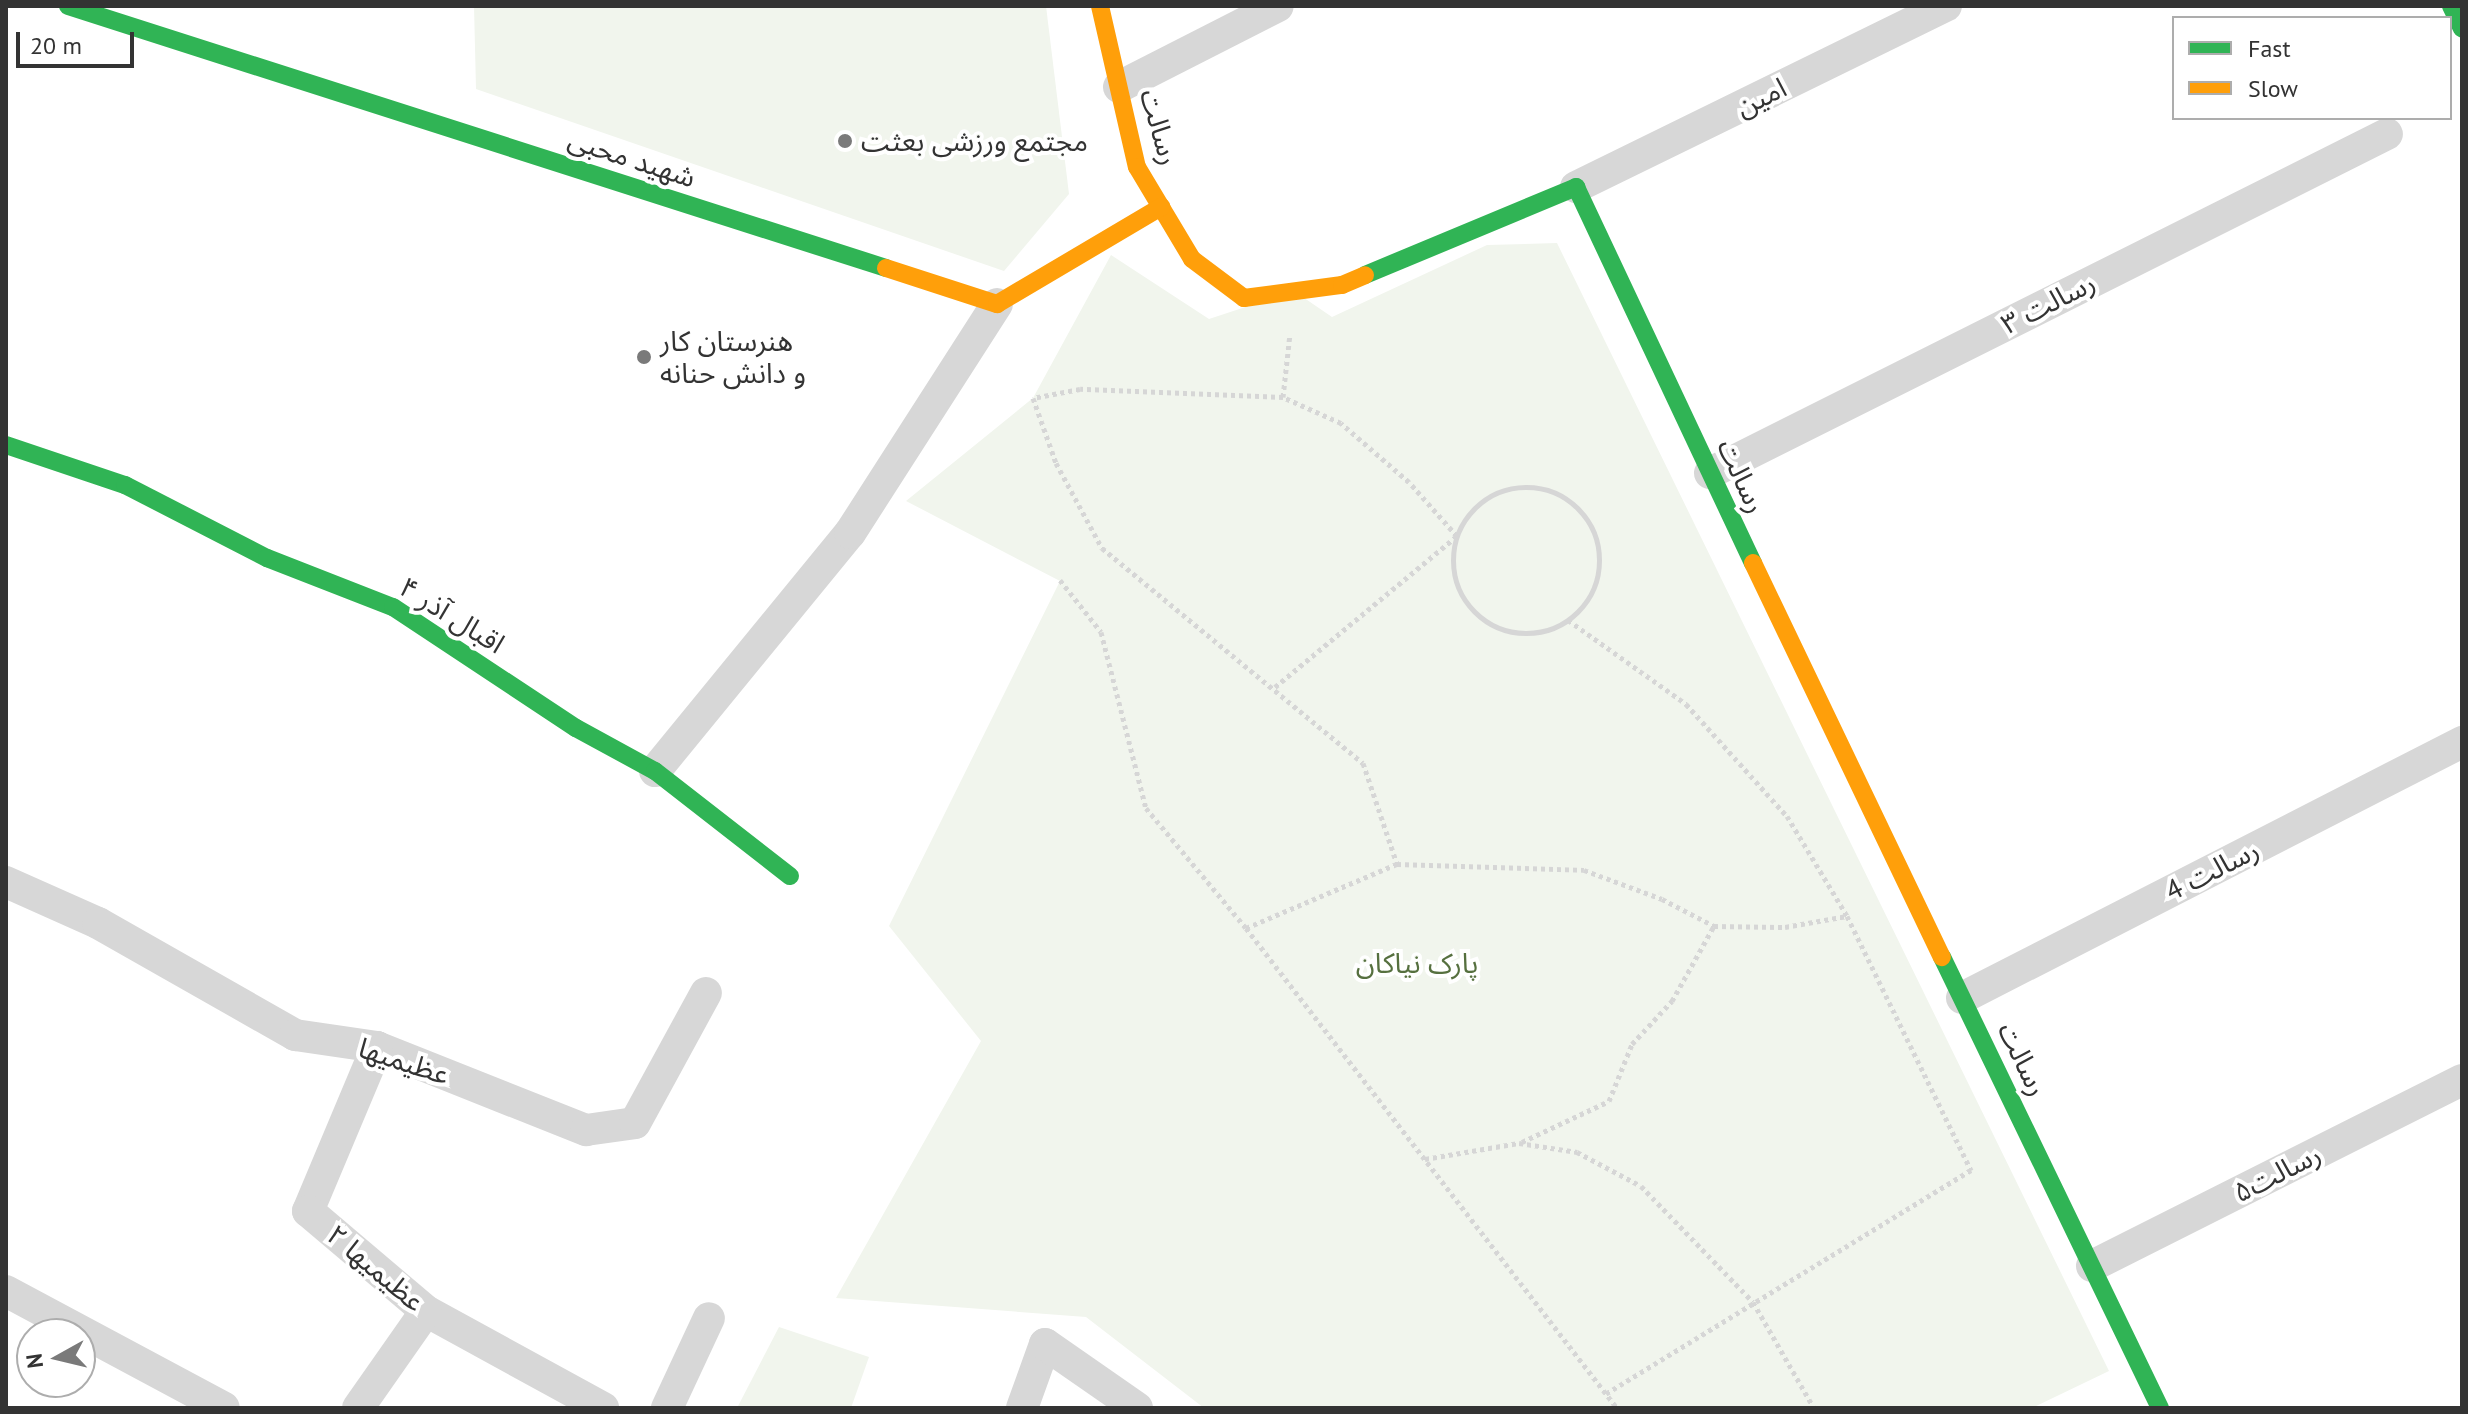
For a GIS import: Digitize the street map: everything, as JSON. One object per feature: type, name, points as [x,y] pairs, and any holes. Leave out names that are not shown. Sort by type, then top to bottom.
[{"type":"street","name":"رسالت","points":[[1100,6],[1137,167],[1192,259],[1244,298],[1342,285],[1576,187],[1710,473],[2160,1408]]},
{"type":"street","points":[[1119,87],[1278,6]]},
{"type":"street","name":"امین","points":[[1576,187],[1946,6]]},
{"type":"street","points":[[2451,6],[2462,29]]},
{"type":"street","name":"شهید محبی","points":[[78,7],[997,304]]},
{"type":"street","name":"رسالت ۳","points":[[1710,473],[2387,134]]},
{"type":"street","points":[[655,771],[850,533],[997,304],[1161,207]]},
{"type":"street","name":"اقبال آذر ۴","points":[[6,445],[125,485],[267,558],[393,607],[576,728],[655,771],[790,876]]},
{"type":"street","name":"رسالت 4","points":[[1962,998],[2462,742]]},
{"type":"street","name":"عظیمیها","points":[[6,882],[98,923],[295,1035],[377,1047],[586,1130],[635,1123],[706,993]]},
{"type":"street","name":"عظیمیها ۲","points":[[377,1047],[308,1211],[426,1311],[603,1408]]},
{"type":"street","name":"رسالت۵","points":[[2092,1266],[2462,1080]]},
{"type":"street","points":[[6,1291],[224,1408]]},
{"type":"street","points":[[358,1408],[426,1311]]},
{"type":"street","points":[[667,1408],[709,1318]]},
{"type":"street","points":[[1022,1408],[1045,1344],[1137,1408]]},
{"type":"path","points":[[1283,397],[1294,291]]},
{"type":"path","points":[[1275,687],[1457,536],[1468,514],[1487,497],[1510,487],[1536,486],[1560,494],[1579,509],[1594,530],[1599,555],[1597,580],[1585,603],[1568,620],[1524,633],[1482,619],[1456,582],[1457,536],[1409,482],[1341,423],[1283,397],[1080,389],[1033,398],[1056,463],[1102,548],[1275,687],[1363,763],[1397,864]]},
{"type":"path","points":[[1060,580],[1101,632],[1146,808],[1246,928],[1617,1408]]},
{"type":"path","points":[[1568,620],[1686,704],[1787,816],[1847,916],[1971,1170],[1606,1394]]},
{"type":"path","points":[[1246,928],[1397,864],[1584,870],[1662,899],[1714,926],[1785,927],[1847,916]]},
{"type":"path","points":[[1425,1159],[1519,1143],[1609,1101],[1632,1044],[1672,1001],[1714,926]]},
{"type":"path","points":[[1519,1143],[1577,1152],[1641,1186],[1753,1302],[1814,1408]]},
{"type":"green space","name":"مجتمع ورزشی بعثت","points":[[474,6],[1046,6],[1069,194],[1004,271],[476,89]]},
{"type":"green space","name":"پارک نیاکان","points":[[1557,243],[2109,1371],[2032,1408],[1204,1408],[1086,1317],[836,1298],[981,1041],[889,926],[1060,581],[906,501],[1033,398],[1111,255],[1209,319],[1294,291],[1332,317],[1487,245]]},
{"type":"green space","points":[[779,1327],[869,1357],[851,1408],[737,1408]]},
{"type":"traffic: fast","points":[[68,6],[886,268]]},
{"type":"traffic: fast","points":[[2451,6],[2462,29]]},
{"type":"traffic: fast","points":[[1365,275],[1576,187],[1753,563]]},
{"type":"traffic: fast","points":[[6,445],[125,485],[267,558],[393,607],[576,728],[655,771],[790,876]]},
{"type":"traffic: fast","points":[[1942,957],[2160,1408]]},
{"type":"traffic: slow","points":[[1100,6],[1137,167],[1192,259],[1244,298],[1342,285],[1365,275]]},
{"type":"traffic: slow","points":[[886,268],[997,304],[1161,207]]},
{"type":"traffic: slow","points":[[1753,563],[1942,957]]},
{"type":"place","name":"مجتمع ورزشی بعثت","points":[[845,141]]},
{"type":"place","name":"هنرستان کار و دانش حنانه","points":[[644,357]]}]
